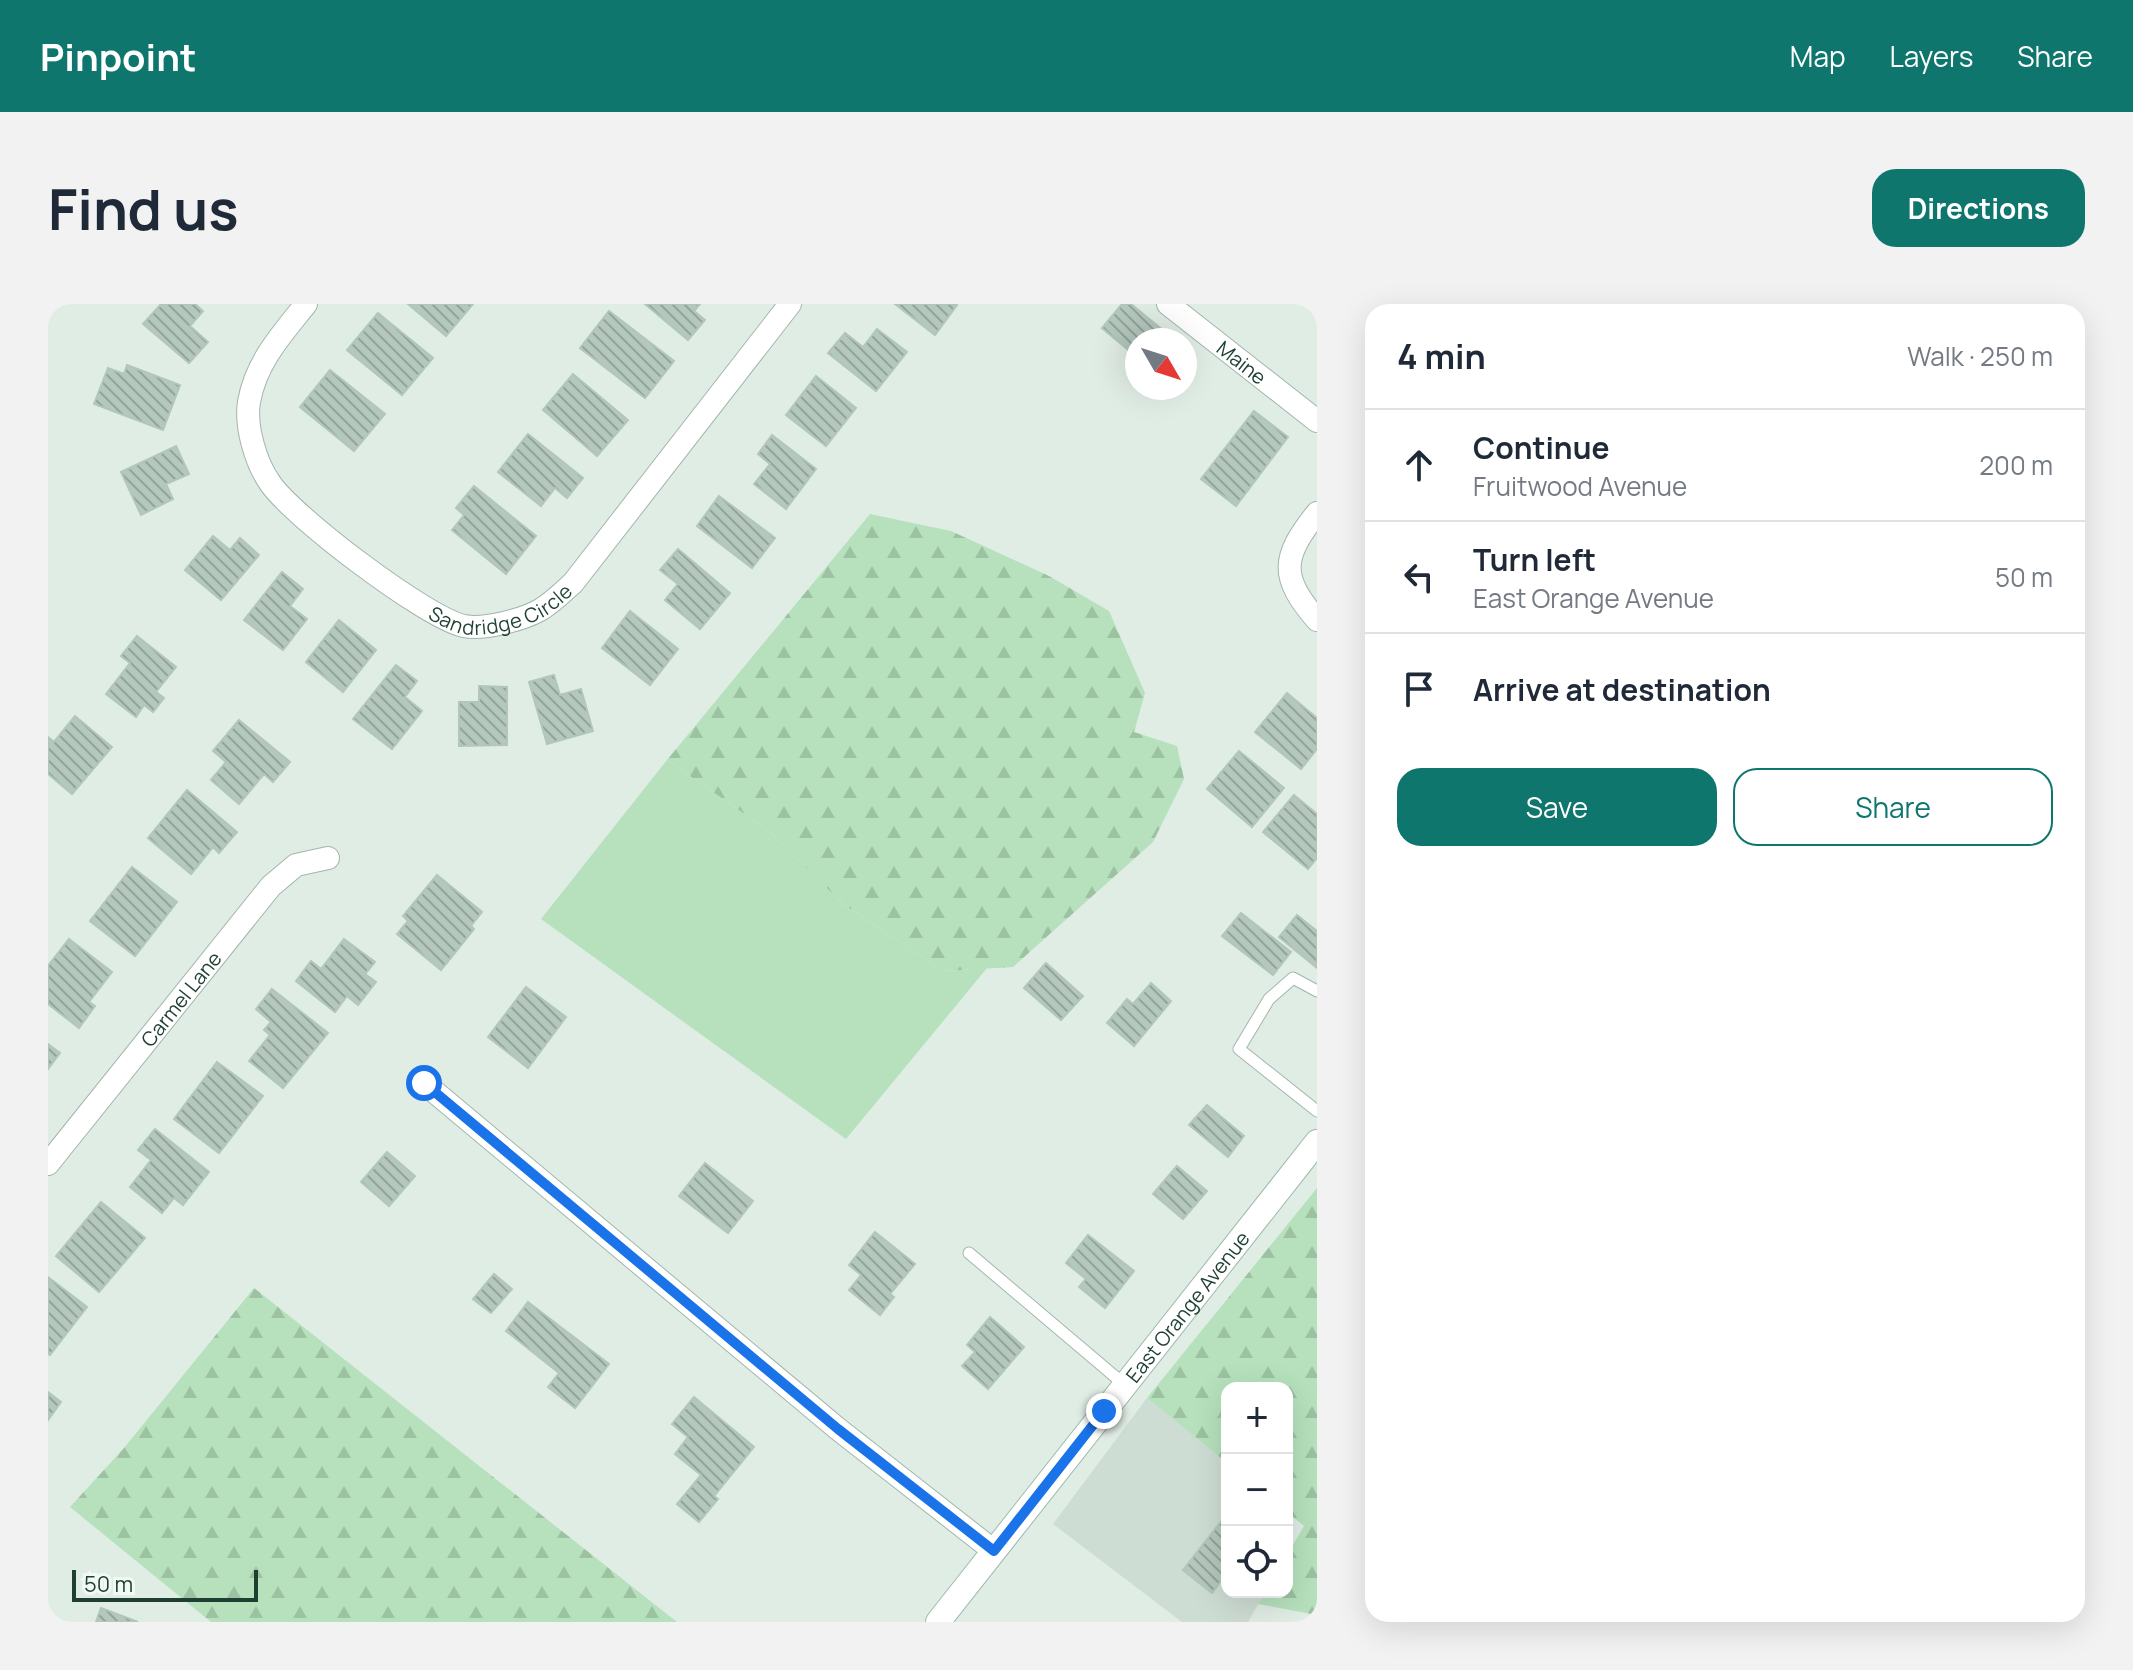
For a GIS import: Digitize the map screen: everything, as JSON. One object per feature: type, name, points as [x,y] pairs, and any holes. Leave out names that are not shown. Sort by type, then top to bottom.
[{"type":"main road","name":"East Orange Avenue","points":[[938,1622],[1317,1142]]},
{"type":"street","name":"Sandridge Circle","points":[[306,304],[263,358],[249,404],[253,444],[269,482],[293,509],[423,610],[465,626],[506,621],[540,610],[573,583],[790,304]]},
{"type":"street","name":"Maine","points":[[1168,304],[1317,421]]},
{"type":"street","points":[[1317,513],[1294,547],[1287,568],[1297,596],[1317,620]]},
{"type":"street","name":"Carmel Lane","points":[[48,1164],[271,886],[296,865],[328,858]]},
{"type":"street","points":[[424,1083],[838,1429],[994,1551]]},
{"type":"lane","points":[[1317,991],[1293,978],[1269,999],[1239,1049],[1317,1111]]},
{"type":"lane","points":[[969,1253],[1125,1385]]},
{"type":"shaded area","points":[[1147,1398],[1221,1458],[1221,1598],[1262,1598],[1248,1622],[1182,1622],[1053,1524]]},
{"type":"green space","points":[[870,514],[951,531],[1049,576],[1109,611],[1145,693],[1134,732],[1177,746],[1184,779],[1153,842],[1013,967],[943,971],[842,903],[769,831],[667,760]]},
{"type":"green space","points":[[667,760],[769,831],[842,903],[943,971],[987,968],[846,1139],[541,919]]},
{"type":"green space","points":[[1317,1188],[1317,1615],[1258,1604],[1262,1598],[1293,1598],[1293,1545],[1304,1526],[1293,1517],[1293,1382],[1221,1382],[1221,1458],[1147,1398]]},
{"type":"green space","points":[[254,1288],[677,1622],[211,1622],[70,1507],[124,1448]]},
{"type":"building","points":[[161,304],[195,304],[203,311],[190,326],[208,342],[189,363],[143,324]]},
{"type":"building","points":[[408,304],[473,304],[446,336]]},
{"type":"building","points":[[645,304],[700,304],[694,311],[705,320],[688,340]]},
{"type":"building","points":[[895,304],[955,304],[957,305],[935,335]]},
{"type":"building","points":[[1122,304],[1131,304],[1160,328],[1125,328],[1125,347],[1102,328]]},
{"type":"building","points":[[609,311],[674,361],[645,398],[580,348]]},
{"type":"building","points":[[378,313],[433,358],[402,395],[347,350]]},
{"type":"building","points":[[877,329],[907,352],[876,391],[828,353],[845,333],[863,347]]},
{"type":"building","points":[[127,365],[180,385],[163,430],[94,404],[108,368],[124,374]]},
{"type":"building","points":[[330,370],[385,414],[354,451],[300,407]]},
{"type":"building","points":[[573,374],[628,420],[597,456],[543,410]]},
{"type":"building","points":[[816,376],[856,408],[826,446],[786,415]]},
{"type":"building","points":[[1254,411],[1288,437],[1236,506],[1201,479]]},
{"type":"building","points":[[528,434],[583,478],[567,498],[555,488],[541,506],[498,472]]},
{"type":"building","points":[[772,435],[816,469],[786,509],[754,484],[770,464],[758,454]]},
{"type":"building","points":[[176,446],[189,474],[166,484],[173,499],[141,515],[121,472]]},
{"type":"building","points":[[474,486],[536,536],[506,574],[452,530],[464,515],[456,508]]},
{"type":"building","points":[[719,496],[775,538],[752,568],[697,526]]},
{"type":"building","points":[[213,536],[230,550],[240,538],[259,555],[221,600],[185,570]]},
{"type":"building","points":[[678,549],[730,593],[700,629],[665,600],[678,584],[660,570]]},
{"type":"building","points":[[282,572],[303,589],[290,606],[307,619],[283,650],[244,620]]},
{"type":"building","points":[[630,611],[678,649],[650,685],[602,648]]},
{"type":"building","points":[[339,620],[376,650],[343,692],[306,662]]},
{"type":"building","points":[[137,636],[176,667],[156,692],[164,698],[153,712],[144,705],[136,717],[106,694],[130,663],[121,656]]},
{"type":"building","points":[[396,665],[417,681],[405,697],[422,711],[392,749],[353,719]]},
{"type":"building","points":[[554,675],[560,695],[581,689],[593,731],[547,744],[529,682]]},
{"type":"building","points":[[479,686],[507,687],[507,745],[459,746],[459,702],[479,702]]},
{"type":"building","points":[[1287,693],[1317,718],[1317,749],[1301,769],[1255,732]]},
{"type":"building","points":[[75,716],[112,747],[72,794],[48,774],[48,737],[54,742]]},
{"type":"building","points":[[239,720],[290,762],[273,782],[264,774],[239,804],[211,780],[226,762],[213,751]]},
{"type":"building","points":[[1239,751],[1284,788],[1252,827],[1207,789]]},
{"type":"building","points":[[187,790],[237,832],[219,853],[213,847],[191,874],[148,838]]},
{"type":"building","points":[[1294,795],[1317,814],[1317,858],[1308,869],[1263,832]]},
{"type":"building","points":[[132,867],[177,902],[135,956],[90,921]]},
{"type":"building","points":[[437,875],[482,912],[471,926],[474,929],[441,970],[397,934],[408,921],[403,916]]},
{"type":"building","points":[[1241,913],[1291,952],[1273,975],[1222,936]]},
{"type":"building","points":[[1297,915],[1317,931],[1317,968],[1279,937]]},
{"type":"building","points":[[69,939],[112,972],[89,1002],[95,1006],[79,1028],[48,1004],[48,966]]},
{"type":"building","points":[[344,939],[375,962],[365,974],[376,982],[358,1005],[347,996],[335,1012],[296,981],[311,961],[321,969]]},
{"type":"building","points":[[1046,963],[1083,996],[1061,1020],[1024,988]]},
{"type":"building","points":[[1151,983],[1171,1001],[1134,1046],[1107,1023],[1127,999],[1133,1004]]},
{"type":"building","points":[[526,987],[566,1017],[528,1068],[488,1037]]},
{"type":"building","points":[[272,989],[328,1033],[283,1088],[249,1061],[270,1035],[264,1030],[271,1022],[256,1009]]},
{"type":"building","points":[[48,1044],[60,1053],[48,1069]]},
{"type":"building","points":[[217,1062],[263,1096],[219,1153],[174,1119]]},
{"type":"building","points":[[1207,1105],[1244,1136],[1228,1157],[1189,1125]]},
{"type":"building","points":[[155,1129],[209,1172],[183,1205],[174,1198],[162,1213],[130,1187],[151,1160],[138,1150]]},
{"type":"building","points":[[387,1152],[415,1176],[389,1206],[361,1182]]},
{"type":"building","points":[[705,1163],[753,1201],[728,1233],[679,1196]]},
{"type":"building","points":[[1177,1166],[1207,1191],[1183,1219],[1153,1194]]},
{"type":"building","points":[[101,1202],[145,1238],[99,1292],[56,1256]]},
{"type":"building","points":[[875,1232],[915,1264],[890,1294],[894,1297],[880,1315],[849,1290],[861,1275],[849,1265]]},
{"type":"building","points":[[1088,1235],[1134,1271],[1105,1308],[1079,1287],[1086,1279],[1066,1263]]},
{"type":"building","points":[[494,1274],[512,1289],[491,1313],[473,1299]]},
{"type":"building","points":[[48,1277],[87,1307],[50,1355],[48,1354]]},
{"type":"building","points":[[528,1302],[609,1364],[575,1408],[548,1387],[559,1373],[506,1331]]},
{"type":"building","points":[[990,1317],[1024,1347],[988,1389],[962,1366],[975,1352],[967,1345]]},
{"type":"building","points":[[48,1392],[61,1402],[48,1420]]},
{"type":"building","points":[[694,1397],[754,1447],[714,1496],[718,1499],[699,1522],[677,1504],[701,1475],[675,1454],[688,1437],[672,1424]]},
{"type":"building","points":[[1221,1522],[1221,1581],[1212,1593],[1183,1570]]},
{"type":"building","points":[[101,1608],[138,1622],[96,1622]]},
{"type":"route","points":[[424,1083],[713,1321],[838,1429],[994,1551],[1104,1411]]}]
